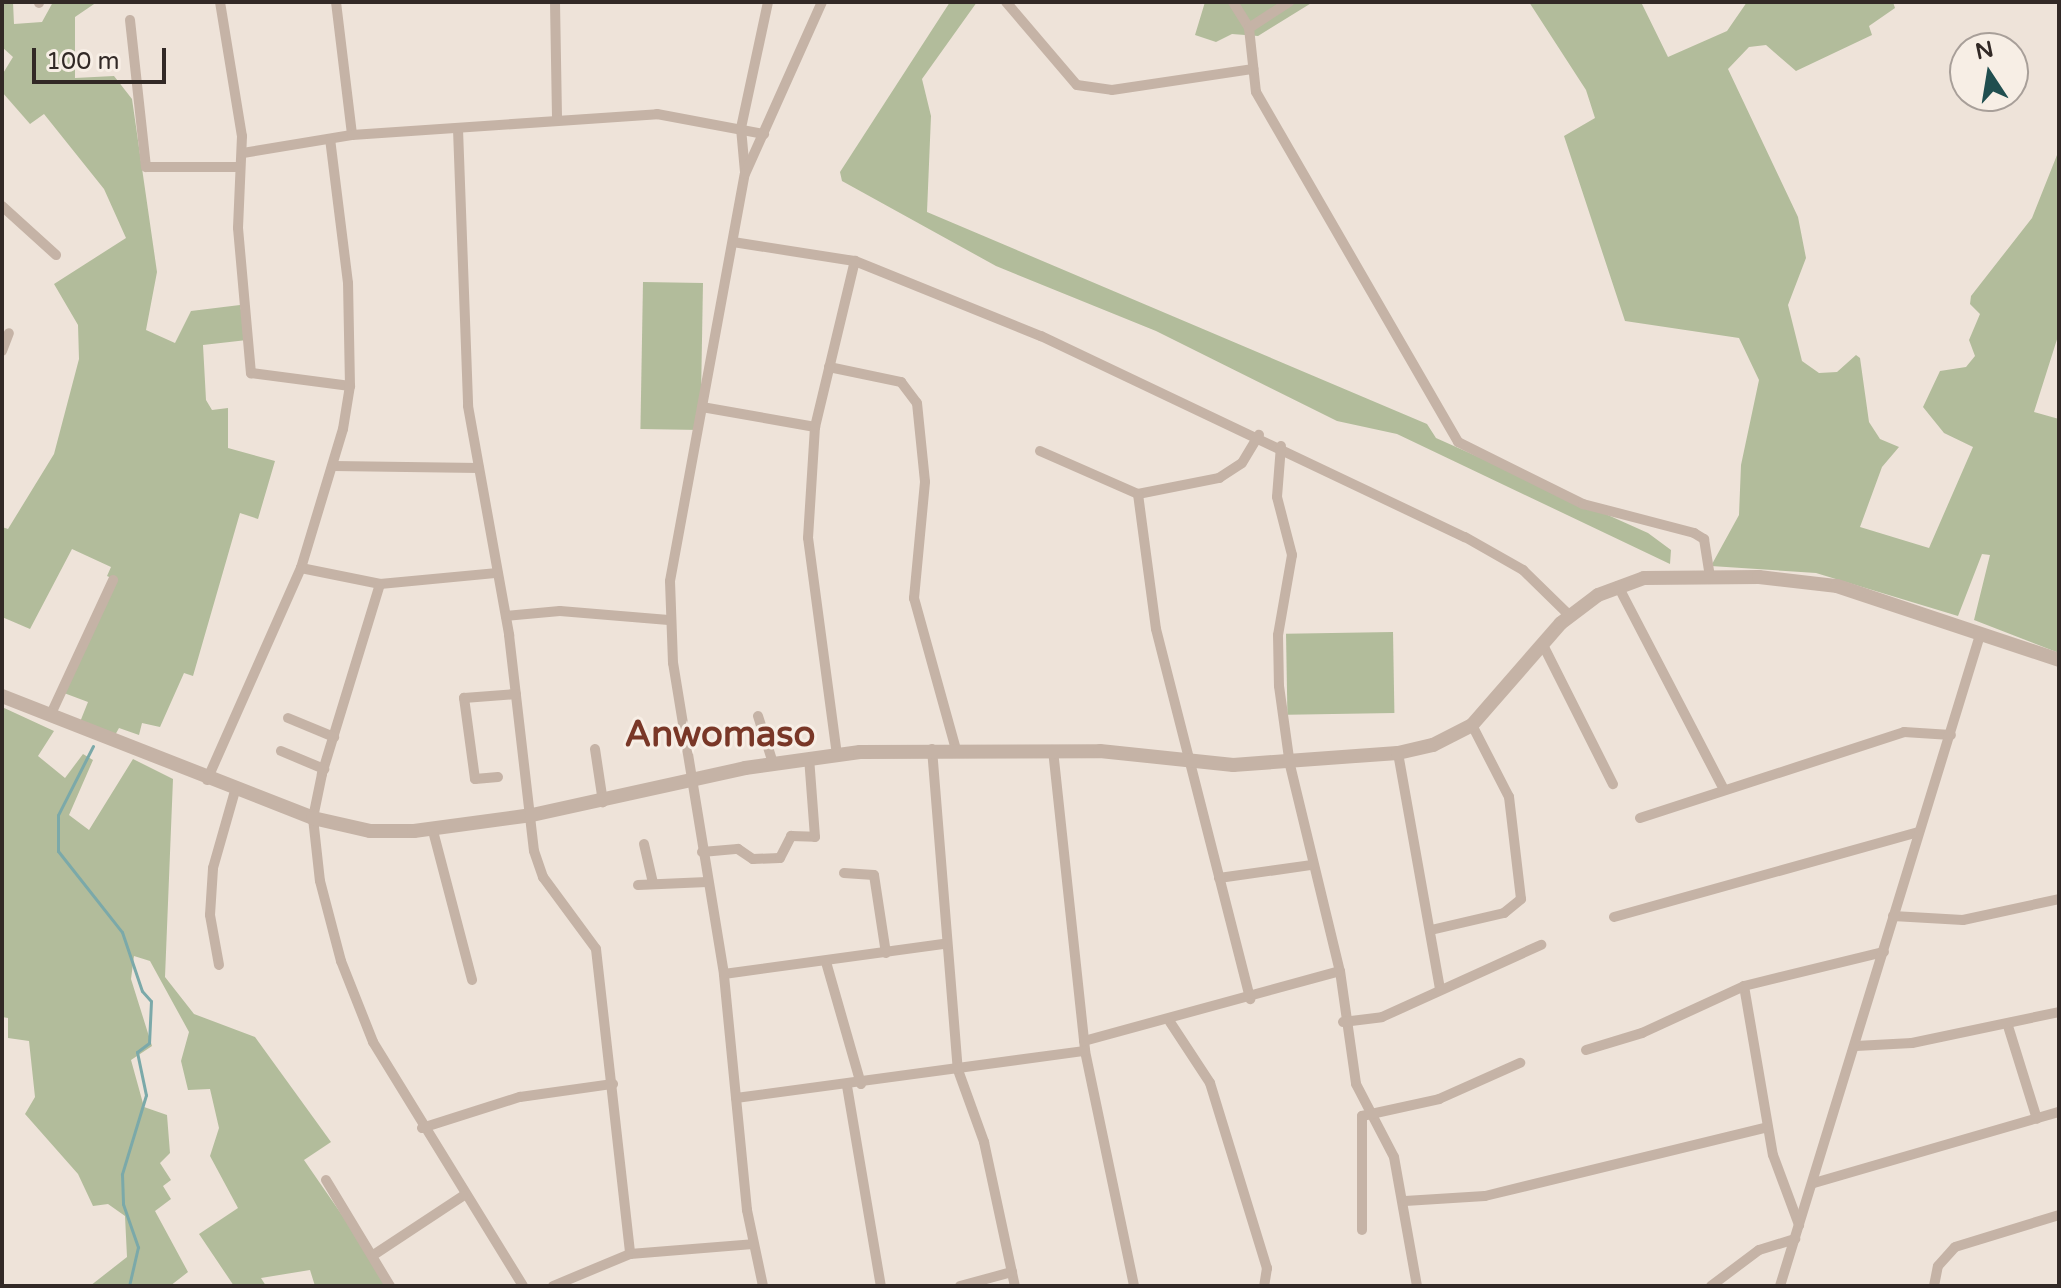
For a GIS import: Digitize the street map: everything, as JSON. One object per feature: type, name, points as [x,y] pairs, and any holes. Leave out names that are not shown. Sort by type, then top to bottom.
[{"type":"street","points":[[220,2],[243,153],[238,167],[251,373],[350,386]]},
{"type":"street","points":[[336,2],[352,135]]},
{"type":"street","points":[[555,2],[557,119]]},
{"type":"street","points":[[763,1286],[753,1244],[724,974],[689,783],[669,620],[670,581],[745,174],[741,128],[768,2]]},
{"type":"street","points":[[745,174],[822,2]]},
{"type":"street","points":[[1006,2],[1077,85],[1112,90],[1253,69]]},
{"type":"street","points":[[1233,2],[1249,28],[1256,92],[1458,442],[1583,504],[1694,533],[1704,539],[1710,575]]},
{"type":"street","points":[[1249,28],[1289,2]]},
{"type":"street","points":[[130,20],[146,167],[238,167]]},
{"type":"street","points":[[243,153],[352,135],[657,114],[764,134]]},
{"type":"street","points":[[458,129],[462,344],[479,468],[506,616],[539,871],[596,949],[630,1254]]},
{"type":"street","points":[[207,780],[301,568],[334,466],[350,386],[348,274],[330,139]]},
{"type":"street","points":[[2,206],[56,255]]},
{"type":"street","points":[[733,242],[855,261],[1259,435],[1502,556],[1570,616]]},
{"type":"street","points":[[837,755],[809,551],[815,427],[855,261]]},
{"type":"street","points":[[2,351],[9,333]]},
{"type":"street","points":[[829,367],[901,382],[917,403],[925,482],[914,598],[956,749]]},
{"type":"street","points":[[702,407],[815,427]]},
{"type":"street","points":[[1040,451],[1138,494],[1219,478],[1242,463],[1259,435]]},
{"type":"street","points":[[1281,446],[1277,497],[1292,555],[1278,635],[1279,686],[1290,765],[1340,971],[1343,1022],[1369,1113],[1394,1157],[1405,1201],[1417,1286]]},
{"type":"street","points":[[334,466],[479,468]]},
{"type":"street","points":[[1138,494],[1156,629],[1250,999]]},
{"type":"street","points":[[301,568],[380,584],[497,573]]},
{"type":"street","points":[[2,696],[235,791],[313,818],[370,831],[433,831],[603,802],[773,763],[837,755],[932,749],[1053,750],[1192,763],[1290,765],[1398,753],[1433,745],[1472,725],[1542,643],[1570,616],[1618,586],[1710,575],[1837,586],[2059,660]]},
{"type":"street","points":[[50,716],[113,580]]},
{"type":"street","points":[[380,584],[324,769],[313,818],[329,923],[355,1001],[422,1128],[523,1286]]},
{"type":"street","points":[[1618,586],[1723,788]]},
{"type":"street","points":[[506,616],[560,611],[669,620]]},
{"type":"street","points":[[1780,1286],[1980,635]]},
{"type":"street","points":[[1542,643],[1613,784]]},
{"type":"street","points":[[498,777],[475,779],[464,698],[516,694]]},
{"type":"street","points":[[758,716],[773,763]]},
{"type":"street","points":[[288,718],[334,737]]},
{"type":"street","points":[[1431,930],[1504,913],[1521,899],[1509,797],[1472,725]]},
{"type":"street","points":[[1640,818],[1723,788],[1904,732],[1951,735]]},
{"type":"street","points":[[595,749],[603,802]]},
{"type":"street","points":[[932,749],[943,944],[958,1070],[984,1142],[1015,1286]]},
{"type":"street","points":[[1053,750],[1085,1046],[1134,1286]]},
{"type":"street","points":[[281,751],[324,769]]},
{"type":"street","points":[[1398,753],[1440,988]]},
{"type":"street","points":[[702,852],[738,849],[753,859],[780,858],[791,836],[815,837],[809,758]]},
{"type":"street","points":[[219,965],[210,915],[213,868],[235,791]]},
{"type":"street","points":[[433,831],[472,980]]},
{"type":"street","points":[[1614,917],[1918,832]]},
{"type":"street","points":[[644,844],[653,882]]},
{"type":"street","points":[[1219,878],[1312,865]]},
{"type":"street","points":[[844,873],[874,875],[886,953]]},
{"type":"street","points":[[638,885],[707,882]]},
{"type":"street","points":[[1893,916],[1963,920],[2059,899]]},
{"type":"street","points":[[724,974],[943,944]]},
{"type":"street","points":[[1343,1022],[1382,1017],[1440,988],[1541,945]]},
{"type":"street","points":[[1586,1050],[1642,1033],[1744,986],[1884,952]]},
{"type":"street","points":[[826,962],[861,1084]]},
{"type":"street","points":[[736,1098],[958,1070],[1085,1046],[1340,971]]},
{"type":"street","points":[[1744,986],[1768,1127],[1799,1225]]},
{"type":"street","points":[[1856,1046],[2008,1026],[2059,1012]]},
{"type":"street","points":[[1170,1022],[1210,1083],[1267,1268],[1264,1286]]},
{"type":"street","points":[[2008,1026],[2037,1119]]},
{"type":"street","points":[[1362,1230],[1359,1124],[1369,1113],[1439,1099],[1520,1063]]},
{"type":"street","points":[[422,1128],[520,1097],[613,1084]]},
{"type":"street","points":[[847,1086],[881,1286]]},
{"type":"street","points":[[1814,1183],[2059,1112]]},
{"type":"street","points":[[1405,1201],[1485,1196],[1768,1127]]},
{"type":"street","points":[[326,1180],[375,1254],[390,1286]]},
{"type":"street","points":[[375,1254],[463,1196]]},
{"type":"street","points":[[1934,1286],[1938,1266],[1955,1247],[2059,1216]]},
{"type":"street","points":[[1711,1286],[1759,1250],[1795,1239]]},
{"type":"street","points":[[553,1286],[630,1254],[753,1244]]},
{"type":"street","points":[[960,1286],[1012,1272]]},
{"type":"green space","points":[[2,2],[13,2],[14,24],[42,22],[53,2],[97,2],[75,17],[75,78],[114,76],[132,99],[157,272],[146,330],[175,343],[191,311],[240,305],[247,340],[203,345],[206,400],[212,410],[228,408],[228,448],[275,461],[258,519],[240,513],[193,676],[184,673],[160,727],[142,723],[139,735],[119,728],[114,737],[80,722],[88,702],[64,693],[116,580],[107,576],[111,567],[72,549],[30,629],[2,617],[2,527],[8,529],[54,454],[79,359],[78,325],[54,284],[126,238],[104,189],[44,114],[30,124],[2,92],[2,75],[13,57],[2,47]]},
{"type":"green space","points":[[950,2],[977,2],[922,79],[931,116],[927,212],[1427,424],[1436,438],[1648,533],[1671,550],[1670,564],[1397,434],[1337,421],[1156,331],[996,266],[842,181],[840,172]]},
{"type":"green space","points":[[1205,2],[1313,2],[1258,36],[1232,34],[1216,42],[1195,35]]},
{"type":"green space","points":[[1529,2],[1641,2],[1668,57],[1727,31],[1747,2],[1893,2],[1895,8],[1869,26],[1872,35],[1796,71],[1766,45],[1749,47],[1728,69],[1798,217],[1806,258],[1788,305],[1802,361],[1819,373],[1837,372],[1856,355],[1860,358],[1869,422],[1880,439],[1899,447],[1882,467],[1860,527],[1929,548],[1973,447],[1944,433],[1923,407],[1940,371],[1966,367],[1975,356],[1969,340],[1980,314],[1970,304],[1971,296],[2032,218],[2059,150],[2059,333],[2034,412],[2059,419],[2059,653],[1974,620],[1990,555],[1982,554],[1958,616],[1816,573],[1711,566],[1739,515],[1741,465],[1759,380],[1739,338],[1625,321],[1564,136],[1595,118],[1586,90]]},
{"type":"green space","points":[[643,282],[703,283],[700,430],[640,429]]},
{"type":"green space","points":[[1393,632],[1394,713],[1287,715],[1286,634]]},
{"type":"green space","points":[[2,707],[54,731],[38,756],[65,778],[83,754],[93,760],[69,815],[89,830],[133,759],[173,779],[165,977],[194,1014],[255,1037],[331,1142],[304,1160],[391,1286],[315,1286],[310,1270],[261,1278],[266,1286],[234,1286],[199,1234],[238,1208],[210,1156],[219,1128],[210,1089],[188,1090],[181,1061],[189,1032],[150,961],[134,956],[131,979],[152,1046],[131,1060],[144,1107],[167,1115],[170,1153],[160,1163],[171,1180],[163,1186],[171,1199],[155,1211],[188,1272],[170,1286],[90,1286],[127,1257],[125,1216],[108,1204],[93,1206],[78,1174],[25,1114],[35,1097],[29,1041],[8,1038],[8,1018],[2,1017]]},
{"type":"waterway","points":[[93,746],[58,815],[58,851],[122,932],[142,991],[151,1001],[149,1043],[137,1052],[146,1095],[122,1174],[123,1204],[138,1247],[129,1286]]},
{"type":"district","name":"Anwomaso","points":[[720,735]]}]
